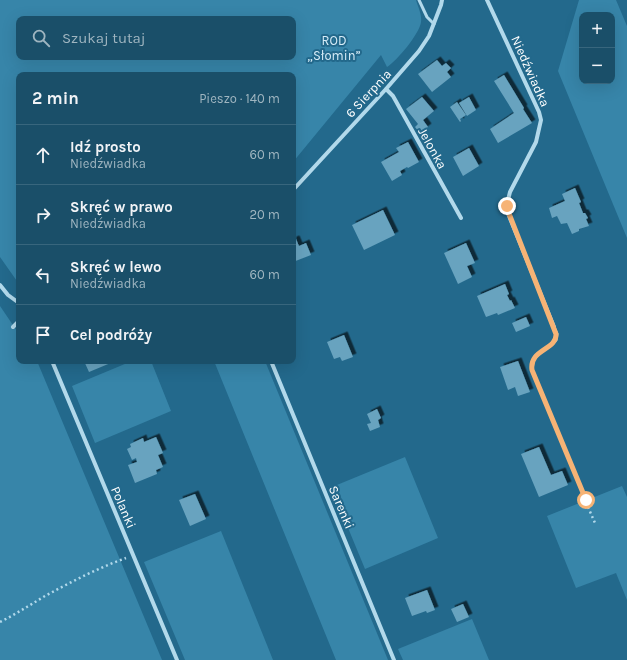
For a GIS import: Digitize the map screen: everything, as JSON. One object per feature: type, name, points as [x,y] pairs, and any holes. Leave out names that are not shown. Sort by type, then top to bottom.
[{"type":"street","name":"6 Sierpnia","points":[[296,187],[419,51],[429,36],[442,0]]},
{"type":"street","name":"Niedźwiadka","points":[[487,0],[539,112],[541,120],[536,142],[510,192],[508,211],[554,327]]},
{"type":"street","name":"Jelonka","points":[[386,89],[393,96],[461,218]]},
{"type":"street","points":[[0,285],[8,295],[16,301]]},
{"type":"street","points":[[13,327],[16,324]]},
{"type":"street","name":"Polanki","points":[[53,364],[177,660]]},
{"type":"street","name":"Sarenki","points":[[272,364],[394,660]]},
{"type":"lane","points":[[419,0],[427,17],[434,24]]},
{"type":"lane","name":"Niedźwiadka","points":[[554,327],[557,337],[556,340],[535,357],[532,364],[532,370],[586,500]]},
{"type":"path","points":[[586,500],[595,523]]},
{"type":"path","points":[[0,622],[13,616],[45,596],[133,555]]},
{"type":"green space","name":"ROD „Słomin”","points":[[0,0],[416,0],[421,19],[420,27],[417,33],[396,59],[387,67],[381,55],[296,158],[296,72],[16,72],[16,280],[0,257]]},
{"type":"green space","points":[[579,0],[616,0],[627,26],[627,238],[558,71]]},
{"type":"green space","points":[[0,306],[16,330],[16,364],[38,364],[162,660],[0,660]]},
{"type":"green space","points":[[125,364],[152,364],[171,411],[95,443],[72,386]]},
{"type":"green space","points":[[215,364],[266,364],[388,660],[336,660]]},
{"type":"green space","points":[[405,457],[438,538],[365,569],[339,506],[342,500],[338,490],[332,487]]},
{"type":"green space","points":[[622,486],[627,497],[627,600],[616,573],[576,588],[547,516]]},
{"type":"green space","points":[[221,531],[273,660],[185,660],[144,562]]},
{"type":"green space","points":[[472,619],[489,660],[403,660],[398,649]]},
{"type":"building","points":[[437,60],[442,66],[446,63],[451,68],[447,72],[451,77],[432,92],[418,74]]},
{"type":"building","points":[[504,75],[532,123],[498,143],[490,129],[514,113],[494,81]]},
{"type":"building","points":[[422,97],[434,111],[423,120],[428,127],[420,133],[415,127],[418,124],[406,109]]},
{"type":"building","points":[[469,97],[476,110],[467,116],[459,103]]},
{"type":"building","points":[[457,102],[466,115],[460,119],[460,122],[450,107]]},
{"type":"building","points":[[408,142],[419,162],[400,171],[402,175],[392,181],[381,162],[399,152],[396,148]]},
{"type":"building","points":[[469,148],[479,166],[463,176],[453,157]]},
{"type":"building","points":[[575,188],[581,202],[579,203],[583,213],[585,213],[588,218],[586,219],[589,226],[579,229],[579,231],[572,234],[567,223],[561,224],[557,216],[552,218],[549,208],[565,201],[562,194]]},
{"type":"building","points":[[383,210],[395,235],[364,250],[352,225]]},
{"type":"building","points":[[296,239],[299,246],[306,243],[311,255],[296,261]]},
{"type":"building","points":[[466,243],[475,263],[467,266],[472,277],[458,284],[444,253]]},
{"type":"building","points":[[505,284],[509,294],[507,295],[515,308],[498,315],[497,313],[486,317],[477,296]]},
{"type":"building","points":[[526,317],[530,326],[516,332],[512,323]]},
{"type":"building","points":[[344,335],[353,357],[342,361],[340,357],[334,359],[327,342]]},
{"type":"building","points":[[518,361],[530,392],[518,396],[515,387],[508,390],[500,367]]},
{"type":"building","points":[[85,364],[108,364],[89,372]]},
{"type":"building","points":[[377,409],[381,418],[378,420],[380,427],[370,431],[367,424],[371,423],[367,414]]},
{"type":"building","points":[[156,437],[163,453],[158,455],[163,467],[156,470],[157,474],[135,483],[128,465],[137,462],[136,458],[132,460],[127,449],[131,447],[130,444],[143,438],[144,442]]},
{"type":"building","points":[[539,447],[551,475],[562,471],[568,485],[539,497],[521,454]]},
{"type":"building","points":[[195,494],[206,519],[190,526],[179,500]]},
{"type":"building","points":[[427,590],[435,610],[427,613],[426,611],[412,616],[405,598]]},
{"type":"building","points":[[463,604],[469,617],[457,622],[451,609]]},
{"type":"route","points":[[507,206],[557,337],[554,342],[535,357],[532,364],[532,370],[586,500]]}]
